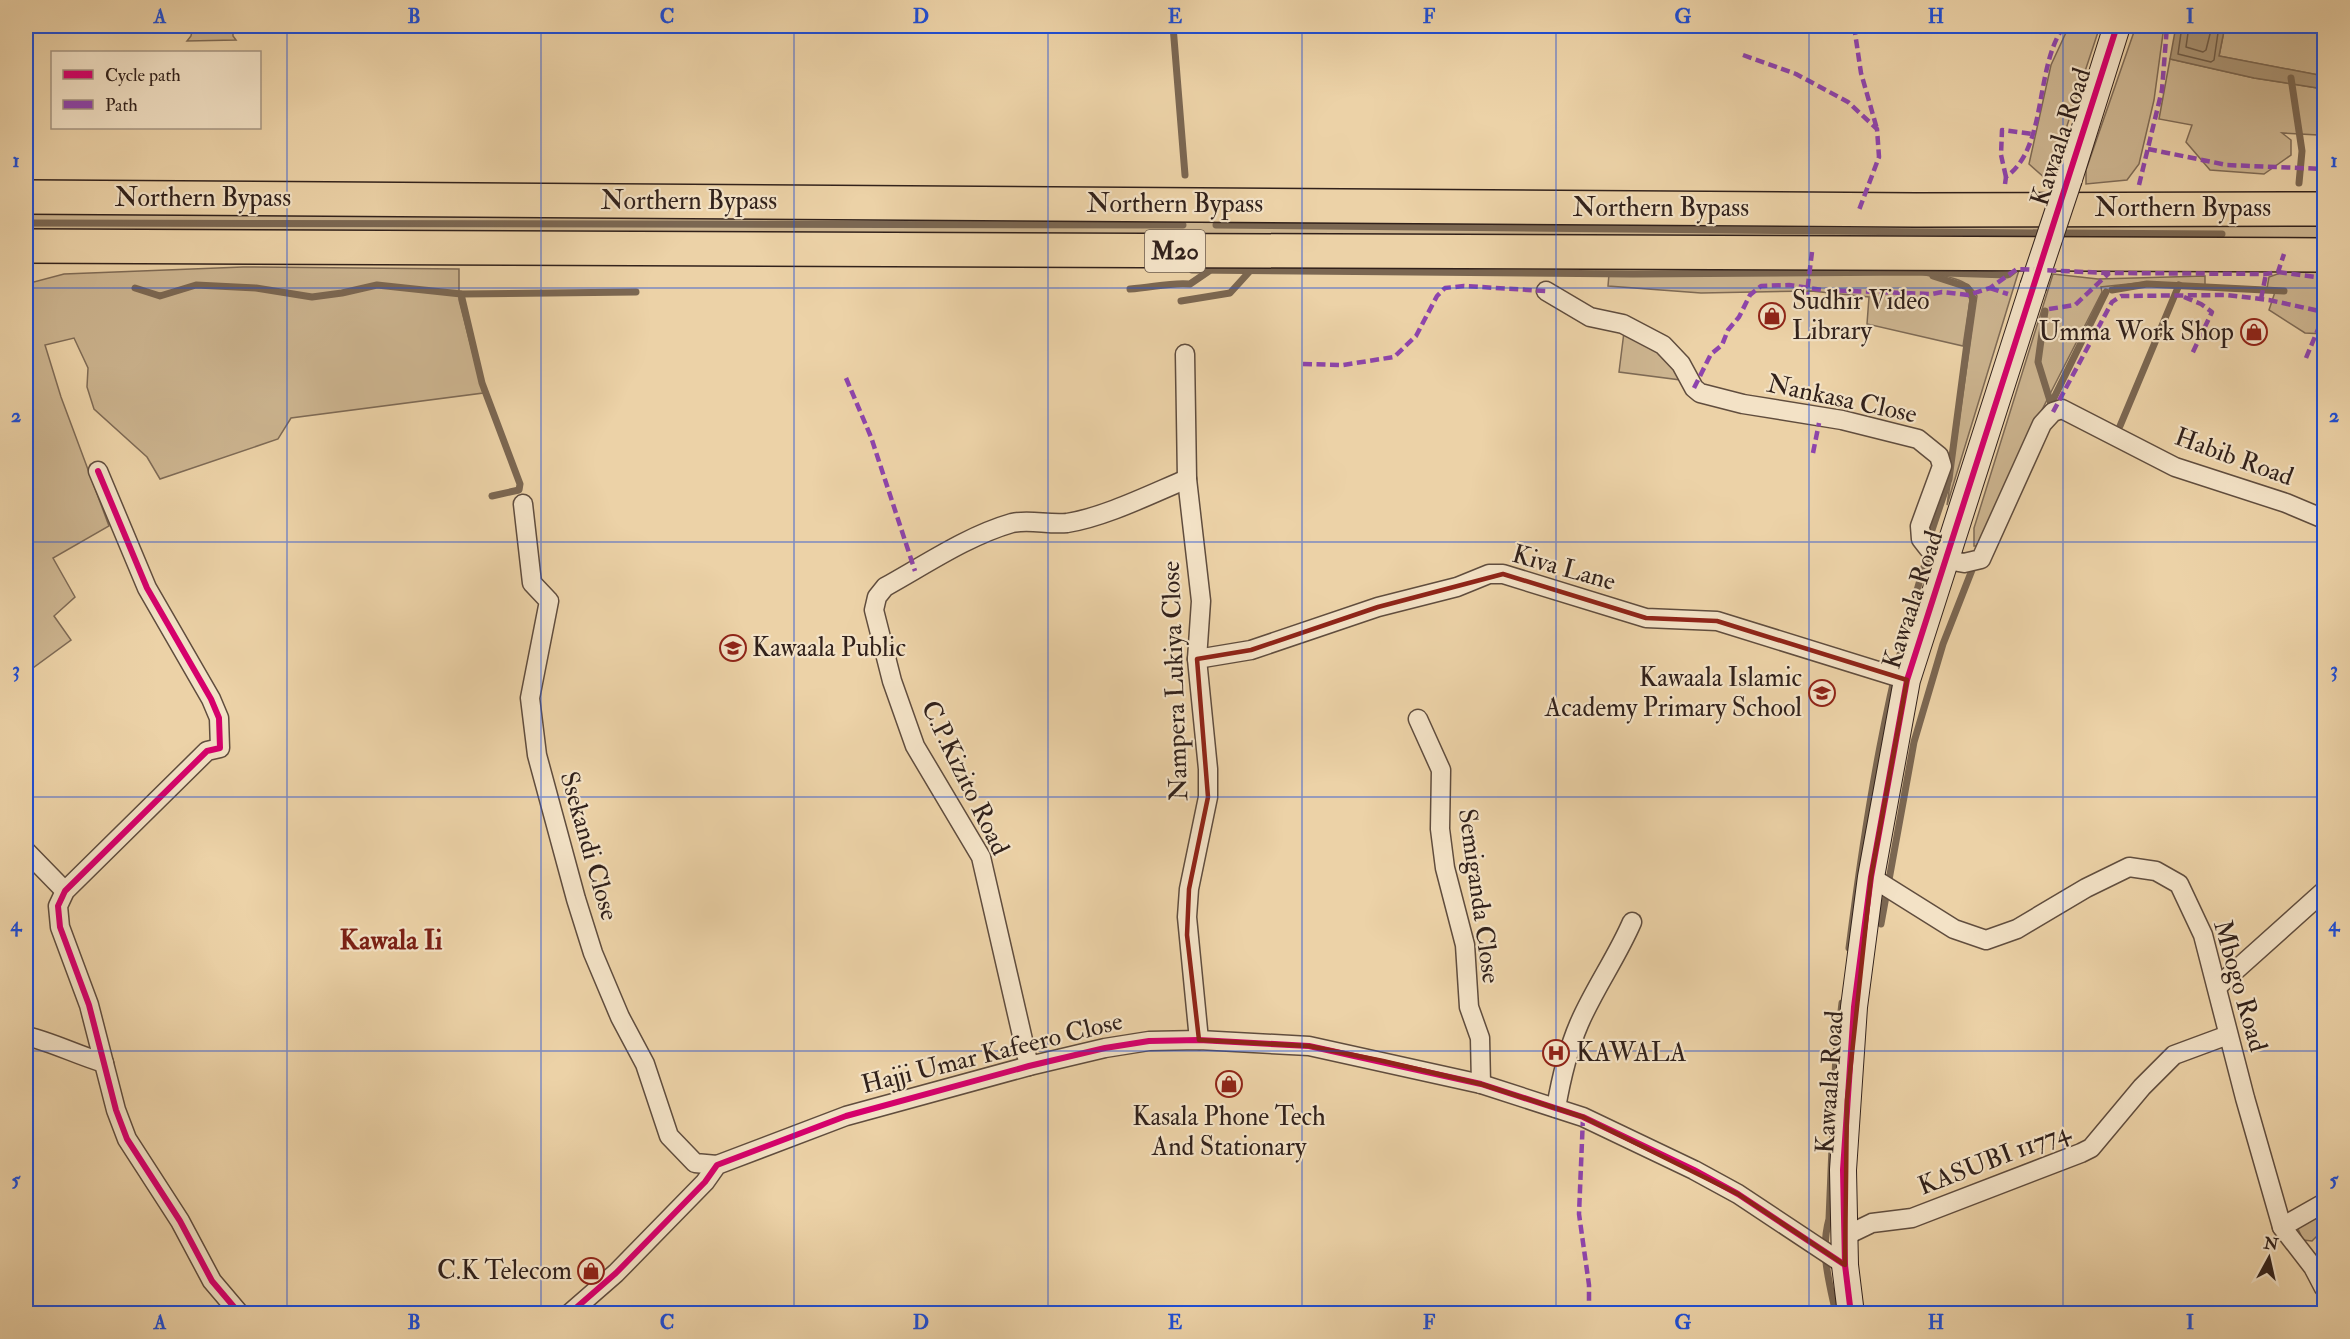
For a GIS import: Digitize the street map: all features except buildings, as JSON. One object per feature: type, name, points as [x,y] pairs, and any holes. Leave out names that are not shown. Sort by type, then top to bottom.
[{"type":"highway","name":"Northern Bypass","points":[[26,197],[1916,210],[2325,209]]},
{"type":"highway","name":"Northern Bypass","points":[[26,246],[2325,255]]},
{"type":"street","name":"Kawaala Road","points":[[1851,1314],[1845,1265],[1843,1170],[1847,1100],[1854,1007],[1896,676],[1947,560],[2117,26]]},
{"type":"street","name":"Nankasa Close","points":[[1545,291],[1590,317],[1623,324],[1663,345],[1681,364],[1694,388],[1700,393],[1743,404],[1842,420],[1918,439],[1939,456],[1942,466],[1922,519],[1921,539],[1928,548],[1947,560]]},
{"type":"street","name":"Nampera Lukiya Close","points":[[1185,354],[1187,479],[1201,601],[1197,659],[1208,769],[1208,797],[1189,889],[1187,935],[1199,1040]]},
{"type":"street","name":"Habib Road","points":[[1947,560],[1964,563],[1981,559],[2042,424],[2053,412],[2062,409],[2175,467],[2286,503],[2325,519]]},
{"type":"street","points":[[98,471],[147,588],[215,708],[219,718],[220,748],[207,751],[65,891],[58,906],[60,927],[89,1005],[127,1139],[180,1221],[212,1281],[240,1314]]},
{"type":"street","name":"C.P.Kizito Road","points":[[1029,1066],[981,857],[960,818],[933,779],[904,717],[880,640],[874,610],[877,597],[885,587],[980,536],[1010,524],[1022,521],[1066,523],[1142,498],[1187,479]]},
{"type":"street","name":"Ssekandi Close","points":[[524,504],[532,583],[549,601],[530,698],[537,755],[576,899],[593,953],[620,1017],[645,1064],[669,1136],[695,1163],[717,1165]]},
{"type":"street","name":"Kiva Lane","points":[[1197,659],[1251,650],[1378,607],[1457,587],[1488,574],[1503,574],[1523,578],[1578,599],[1646,618],[1717,621],[1896,676]]},
{"type":"street","name":"Semiganda Close","points":[[1418,719],[1441,770],[1440,829],[1445,868],[1465,945],[1469,1007],[1480,1038],[1481,1084]]},
{"type":"street","points":[[26,851],[65,891]]},
{"type":"street","name":"Mbogo Road","points":[[1871,877],[1953,929],[1986,940],[2017,928],[2086,888],[2129,867],[2156,871],[2179,884],[2203,935],[2228,1035],[2282,1227],[2313,1267],[2325,1288]]},
{"type":"street","points":[[2217,987],[2325,891]]},
{"type":"street","points":[[1556,1108],[1564,1062],[1580,1022],[1618,954],[1632,922]]},
{"type":"street","name":"KASUBI 11774","points":[[1845,1236],[1872,1223],[1912,1218],[2082,1153],[2091,1148],[2134,1095],[2174,1055],[2228,1035]]},
{"type":"street","points":[[26,1036],[44,1040],[74,1055],[104,1063]]},
{"type":"street","name":"Hajji Umar Kafeero Close","points":[[717,1165],[846,1116],[1029,1066],[1149,1041],[1199,1040],[1309,1046],[1481,1084],[1583,1118],[1694,1170],[1738,1194],[1845,1265]]},
{"type":"street","points":[[569,1314],[616,1273],[705,1182],[717,1165]]},
{"type":"street","points":[[2282,1227],[2325,1203]]},
{"type":"highlighted area","points":[[1503,574],[1646,618],[1717,621],[1907,680],[1871,877],[1847,1100],[1845,1265],[1738,1194],[1583,1117],[1481,1084],[1309,1046],[1199,1040],[1187,935],[1189,889],[1208,797],[1197,659],[1251,650],[1378,607]]},
{"type":"shaded area","points":[[193,26],[233,26],[233,36],[236,40],[187,41],[191,36]]},
{"type":"shaded area","points":[[2069,26],[2100,26],[2058,153],[2046,179],[2029,164],[2051,65]]},
{"type":"shaded area","points":[[2136,26],[2164,26],[2154,100],[2139,164],[2127,180],[2086,184],[2086,170]]},
{"type":"shaded area","points":[[2225,26],[2324,26],[2324,76],[2219,56]]},
{"type":"shaded area","points":[[2170,59],[2254,78],[2324,89],[2324,168],[2317,168],[2318,135],[2282,133],[2291,140],[2291,155],[2264,174],[2210,170],[2186,142],[2192,125],[2159,119]]},
{"type":"shaded area","points":[[26,210],[2324,220],[2324,243],[26,231]]},
{"type":"shaded area","points":[[243,267],[459,269],[459,300],[483,393],[291,418],[278,439],[160,479],[147,457],[94,409],[87,387],[88,368],[74,338],[45,345],[61,397],[109,526],[53,558],[75,597],[54,616],[71,640],[26,673],[26,284],[64,274]]},
{"type":"shaded area","points":[[2019,270],[1947,505],[1977,296],[1965,283],[1937,274],[2010,277]]},
{"type":"shaded area","points":[[2283,272],[2324,272],[2324,334],[2305,333],[2269,310],[2276,289],[2267,288],[2269,277]]},
{"type":"shaded area","points":[[1916,273],[1949,280],[1966,288],[1970,300],[1963,346],[1867,324],[1869,297],[1811,291],[1701,293],[1608,286],[1609,274]]},
{"type":"shaded area","points":[[2053,274],[2098,279],[2205,276],[2205,285],[2147,282],[2101,287],[2102,292],[2024,445],[1978,546],[1974,546],[1974,528]]},
{"type":"shaded area","points":[[1624,332],[1642,339],[1657,349],[1681,380],[1619,372]]},
{"type":"shaded area","points":[[2324,1202],[2324,1229],[2312,1241],[2303,1240],[2295,1222]]},
{"type":"water","points":[[2176,26],[2225,26],[2219,56],[2324,76],[2324,89],[2254,78],[2170,59]]},
{"type":"waterway","points":[[1173,26],[1185,175]]},
{"type":"waterway","points":[[2291,78],[2302,151],[2299,183]]},
{"type":"waterway","points":[[26,223],[1183,225]]},
{"type":"waterway","points":[[1216,225],[2045,233]]},
{"type":"waterway","points":[[2057,233],[2222,234]]},
{"type":"waterway","points":[[1192,270],[1633,274],[1916,272],[2007,275]]},
{"type":"waterway","points":[[1130,289],[1190,284],[1209,271]]},
{"type":"waterway","points":[[1181,301],[1230,293],[1250,271]]},
{"type":"waterway","points":[[1931,533],[1949,479],[1973,298],[1967,287],[1933,276]]},
{"type":"waterway","points":[[2112,290],[2147,284],[2284,291]]},
{"type":"waterway","points":[[135,288],[160,296],[196,285],[256,288],[312,297],[377,285],[461,294],[636,292]]},
{"type":"waterway","points":[[2120,426],[2179,285]]},
{"type":"waterway","points":[[2048,410],[2106,292]]},
{"type":"waterway","points":[[461,294],[482,383],[520,484],[519,490],[492,496]]},
{"type":"waterway","points":[[2045,311],[2038,362],[2051,404]]},
{"type":"waterway","points":[[1849,948],[1863,848],[1889,700],[1928,554]]},
{"type":"waterway","points":[[1881,924],[1914,742],[1943,644],[1972,570]]},
{"type":"waterway","points":[[1836,1314],[1826,1266],[1825,1243],[1829,1219],[1836,1053],[1842,1003]]},
{"type":"marked path","points":[[1854,26],[1861,73],[1877,129]]},
{"type":"marked path","points":[[2005,184],[2006,177],[2019,164],[2029,147],[2048,63],[2064,26]]},
{"type":"marked path","points":[[2139,185],[2162,90],[2167,26]]},
{"type":"marked path","points":[[1743,55],[1796,74],[1848,102],[1877,129],[1879,157],[1859,210]]},
{"type":"marked path","points":[[2006,177],[2001,155],[2002,130],[2033,134]]},
{"type":"marked path","points":[[2148,149],[2227,165],[2324,169]]},
{"type":"marked path","points":[[1806,301],[1812,252]]},
{"type":"marked path","points":[[1694,388],[1711,354],[1722,345],[1728,330],[1739,317],[1750,295],[1761,286],[1789,285],[1822,290],[1932,294],[1942,292],[1968,295],[1990,288],[2017,269],[2109,273],[2266,274],[2278,272],[2284,254]]},
{"type":"marked path","points":[[2278,272],[2324,278]]},
{"type":"marked path","points":[[2049,309],[2075,305],[2109,273]]},
{"type":"marked path","points":[[2261,299],[2266,274]]},
{"type":"marked path","points":[[1303,364],[1343,365],[1394,357],[1416,336],[1437,296],[1445,288],[1464,286],[1546,291]]},
{"type":"marked path","points":[[1990,288],[2008,294]]},
{"type":"marked path","points":[[2053,412],[2112,302],[2121,296],[2227,295],[2269,300],[2324,312]]},
{"type":"marked path","points":[[2184,297],[2201,304],[2212,312],[2192,354]]},
{"type":"marked path","points":[[2306,358],[2324,315]]},
{"type":"marked path","points":[[846,378],[871,437],[915,571]]},
{"type":"marked path","points":[[1813,453],[1819,423]]},
{"type":"marked path","points":[[1583,1117],[1579,1214],[1589,1285],[1589,1314]]},
{"type":"cycle path","points":[[1851,1314],[1845,1265],[1843,1170],[1854,1007],[1871,877],[1907,680],[2117,26]]},
{"type":"cycle path","points":[[98,471],[147,588],[211,699],[219,718],[220,748],[207,751],[65,891],[58,906],[60,927],[89,1005],[116,1110],[127,1139],[180,1221],[212,1281],[240,1314]]},
{"type":"cycle path","points":[[569,1314],[616,1273],[705,1182],[717,1165],[846,1116],[1029,1066],[1105,1048],[1149,1041],[1199,1040],[1309,1046],[1481,1084],[1583,1117],[1694,1170],[1738,1194],[1845,1265]]},
{"type":"place","name":"Sudhir Video Library","points":[[1772,316]]},
{"type":"place","name":"Umma Work Shop","points":[[2254,332]]},
{"type":"place","name":"Kawaala Public","points":[[733,648]]},
{"type":"place","name":"Kawaala Islamic Academy Primary School","points":[[1822,693]]},
{"type":"place","name":"KAWALA","points":[[1556,1053]]},
{"type":"place","name":"Kasala Phone Tech And Stationary","points":[[1229,1084]]},
{"type":"place","name":"C.K Telecom","points":[[591,1271]]},
{"type":"district","name":"Kawala Ii","points":[[391,940]]}]
